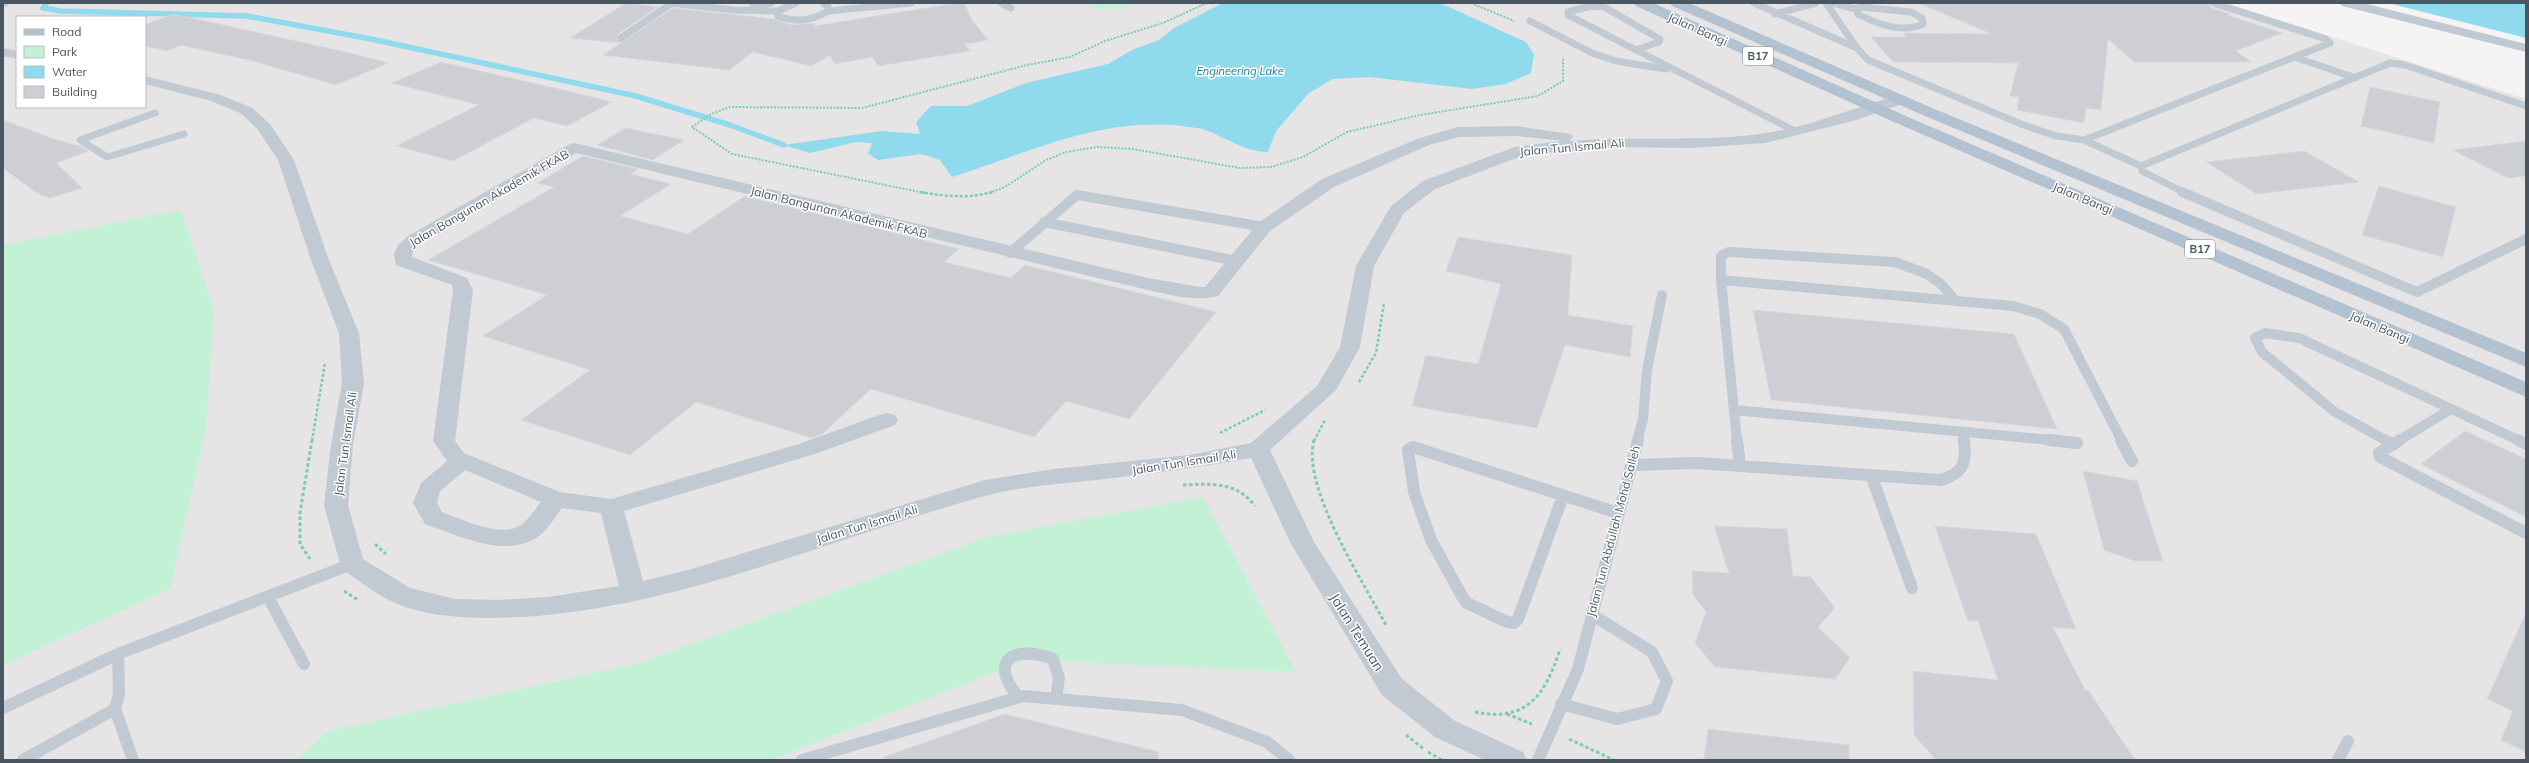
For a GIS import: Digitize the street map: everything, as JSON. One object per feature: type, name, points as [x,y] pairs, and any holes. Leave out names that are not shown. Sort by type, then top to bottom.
[{"type":"main road","name":"Jalan Bangi","points":[[1641,3],[1875,108],[2526,390]]},
{"type":"main road","name":"Jalan Bangi","points":[[1677,3],[1900,100],[2526,361]]},
{"type":"street","points":[[2347,3],[2526,48]]},
{"type":"street","points":[[3,52],[16,55]]},
{"type":"street","name":"Jalan Tun Ismail Ali","points":[[146,80],[216,98],[247,112],[264,127],[286,160],[320,260],[349,333],[353,383],[342,444],[336,505],[352,564],[404,596],[455,608],[498,609],[548,606],[633,593],[689,579],[985,488],[1054,477],[1189,462],[1258,450],[1325,390],[1350,347],[1365,266],[1397,210],[1429,185],[1522,150],[1608,142],[1691,143],[1766,138],[1820,125],[1900,100]]},
{"type":"street","name":"Jalan Bangunan Akademik FKAB","points":[[887,420],[808,449],[611,507],[556,499],[456,458],[444,440],[463,290],[460,282],[403,261],[402,254],[405,247],[414,240],[574,148],[1010,253],[1197,293],[1211,292],[1264,227],[1328,183],[1423,142],[1458,132],[1516,131],[1608,142]]},
{"type":"street","name":"Jalan Temuan","points":[[1258,450],[1303,544],[1392,687],[1445,729],[1513,760]]},
{"type":"street","points":[[463,460],[429,488],[425,503],[433,518],[491,537],[517,538],[530,531],[556,499]]},
{"type":"street","points":[[611,507],[633,593]]},
{"type":"lane","points":[[621,38],[671,3],[734,10],[778,11],[796,3]]},
{"type":"lane","points":[[734,10],[771,3]]},
{"type":"lane","points":[[823,3],[828,6],[828,11]]},
{"type":"lane","points":[[778,11],[778,16],[785,19],[796,20],[815,17],[828,11],[911,3]]},
{"type":"lane","points":[[1001,3],[1011,8]]},
{"type":"lane","points":[[1754,3],[1775,14],[1857,48]]},
{"type":"lane","points":[[1775,14],[1816,3]]},
{"type":"lane","points":[[1826,3],[1857,48],[1868,60],[2021,124],[2056,136],[2084,140],[2142,166],[2387,64],[2400,64],[2526,106]]},
{"type":"lane","points":[[1833,3],[1856,8],[1874,7],[1911,12],[1922,18],[1923,24],[1907,28],[1893,26],[1863,17],[1855,11],[1856,8]]},
{"type":"lane","points":[[2084,140],[2330,42],[2213,3]]},
{"type":"lane","points":[[1636,50],[1659,42],[1660,39],[1604,7],[1591,6],[1568,12],[1568,15],[1636,50],[1795,131]]},
{"type":"lane","points":[[1530,21],[1592,53],[1616,61],[1676,70]]},
{"type":"lane","points":[[2294,57],[2356,78]]},
{"type":"lane","points":[[155,113],[80,140],[107,157],[184,134]]},
{"type":"lane","points":[[2142,166],[2142,171],[2160,182],[2417,292],[2423,292],[2526,239]]},
{"type":"lane","points":[[1010,253],[1072,198],[1085,195],[1190,216],[1264,227]]},
{"type":"lane","points":[[1044,222],[1237,261]]},
{"type":"lane","points":[[1740,466],[1719,261],[1720,256],[1729,252],[1895,262],[1927,274],[1941,284],[1956,301]]},
{"type":"lane","points":[[1721,280],[1956,301],[2032,310],[2052,318],[2064,329],[2132,461]]},
{"type":"lane","name":"Jalan Tun Abdullah Mohd Salleh","points":[[1538,760],[1552,732],[1561,704],[1578,669],[1591,614],[1643,419],[1647,370],[1662,295]]},
{"type":"lane","points":[[2393,444],[2335,412],[2262,352],[2255,338],[2265,333],[2299,338],[2526,444]]},
{"type":"lane","points":[[2451,409],[2379,453],[2380,457],[2526,533]]},
{"type":"lane","points":[[1734,410],[2077,443]]},
{"type":"lane","points":[[1631,465],[1697,463],[1940,480],[1952,478],[1961,473],[1966,459],[1963,432]]},
{"type":"lane","points":[[1563,496],[1518,619],[1514,623],[1507,622],[1467,603],[1463,598],[1431,540],[1414,492],[1408,450],[1413,447],[1618,513]]},
{"type":"lane","points":[[1871,475],[1912,588]]},
{"type":"lane","points":[[3,708],[118,654],[352,564]]},
{"type":"lane","points":[[268,597],[304,664]]},
{"type":"lane","points":[[1561,704],[1617,719],[1656,708],[1667,681],[1652,652],[1591,614]]},
{"type":"lane","points":[[1018,697],[1004,680],[1002,669],[1005,663],[1013,657],[1032,652],[1053,659],[1058,668],[1060,679],[1056,699]]},
{"type":"lane","points":[[118,654],[119,694],[115,708],[134,760]]},
{"type":"lane","points":[[802,760],[1018,697],[1182,710],[1267,742],[1289,760]]},
{"type":"lane","points":[[23,760],[115,708]]},
{"type":"lane","points":[[2338,760],[2348,741]]},
{"type":"path","points":[[1207,3],[1163,23],[1105,41],[1070,57],[1020,67],[862,108],[730,107],[711,114],[692,127],[732,154],[942,196],[982,195],[1006,187],[1046,160],[1066,152],[1097,147],[1133,149],[1240,168],[1271,167],[1303,157],[1347,132],[1420,115],[1538,96],[1563,82],[1563,58],[1561,53]]},
{"type":"path","points":[[1471,3],[1514,22]]},
{"type":"path","points":[[1214,434],[1258,414],[1270,406]]},
{"type":"path","points":[[374,542],[378,548],[389,556]]},
{"type":"shaded area","points":[[3,3],[2226,3],[2526,99],[2526,760],[3,760]]},
{"type":"green space","points":[[1085,3],[1139,3],[1126,7],[1105,9]]},
{"type":"green space","points":[[181,210],[214,311],[206,429],[170,589],[3,665],[3,245]]},
{"type":"green space","points":[[1203,497],[1296,672],[1026,660],[771,760],[296,760],[328,731],[639,663],[987,537]]},
{"type":"water","name":"Engineering Lake","points":[[1223,3],[1440,3],[1526,42],[1534,54],[1531,73],[1506,84],[1472,89],[1370,77],[1333,79],[1309,93],[1276,131],[1268,152],[1252,150],[1202,129],[1182,126],[1151,125],[1121,127],[1064,139],[952,177],[940,160],[921,154],[878,160],[868,154],[872,143],[856,142],[810,153],[784,145],[882,131],[920,134],[916,122],[931,106],[967,106],[1026,83],[1108,64],[1132,50],[1159,40],[1174,28]]},
{"type":"water","points":[[2388,3],[2526,3],[2526,38]]},
{"type":"building","points":[[626,3],[658,7],[618,34],[617,40],[621,43],[570,38]]},
{"type":"building","points":[[964,3],[972,20],[988,40],[965,44],[970,51],[878,66],[873,57],[834,64],[830,55],[811,66],[753,52],[729,70],[603,55],[673,8],[774,19],[791,25],[814,23],[815,26]]},
{"type":"building","points":[[1918,3],[2208,3],[2211,8],[2230,14],[2227,15],[2282,33],[2236,51],[2251,62],[2134,62],[2108,39],[2101,110],[2086,108],[2084,123],[2017,110],[2019,97],[2010,96],[2018,63],[1893,62],[1871,37],[1906,37],[1903,33],[1992,34]]},
{"type":"building","points":[[173,14],[346,52],[388,63],[336,85],[253,61],[181,45],[167,51],[146,46],[146,25]]},
{"type":"building","points":[[441,62],[612,102],[567,126],[534,118],[453,161],[396,146],[479,105],[392,83]]},
{"type":"building","points":[[2370,87],[2440,102],[2434,143],[2361,126]]},
{"type":"building","points":[[3,120],[56,140],[80,146],[88,151],[56,163],[82,188],[50,198],[37,193],[3,168]]},
{"type":"building","points":[[626,128],[684,140],[653,160],[597,145]]},
{"type":"building","points":[[2526,141],[2526,176],[2508,178],[2453,150]]},
{"type":"building","points":[[2304,151],[2359,182],[2257,194],[2206,162]]},
{"type":"building","points":[[583,156],[638,169],[630,174],[671,184],[620,216],[688,234],[745,196],[959,249],[944,262],[1011,278],[1025,265],[1216,312],[1129,419],[1066,401],[1034,437],[871,389],[822,434],[812,438],[696,402],[630,455],[521,420],[590,370],[483,336],[547,295],[428,260],[554,187],[537,183]]},
{"type":"building","points":[[2379,186],[2456,207],[2443,257],[2362,235]]},
{"type":"building","points":[[1458,237],[1572,255],[1568,315],[1633,326],[1630,357],[1565,345],[1537,428],[1412,406],[1426,355],[1478,364],[1501,284],[1446,271]]},
{"type":"building","points":[[1753,310],[2014,334],[2057,429],[1771,400]]},
{"type":"building","points":[[2465,431],[2526,459],[2526,517],[2421,464]]},
{"type":"building","points":[[2083,471],[2137,481],[2163,561],[2135,561],[2104,550]]},
{"type":"building","points":[[1714,526],[1787,529],[1793,576],[1811,577],[1835,608],[1818,627],[1850,658],[1835,679],[1715,667],[1695,643],[1706,612],[1693,595],[1692,571],[1729,573]]},
{"type":"building","points":[[1935,526],[2036,534],[2076,629],[2053,627],[2085,690],[2088,690],[2135,760],[1936,760],[1914,735],[1913,671],[1998,680],[1978,621],[1968,621]]},
{"type":"building","points":[[2526,613],[2526,752],[2501,740],[2513,711],[2487,699]]},
{"type":"building","points":[[1005,714],[1159,752],[1158,760],[885,760],[884,757]]},
{"type":"building","points":[[1708,729],[1849,745],[1849,760],[1704,760]]},
{"type":"waterway","points":[[47,3],[43,8],[61,11],[247,16],[371,39],[636,96],[730,125],[784,145]]}]
